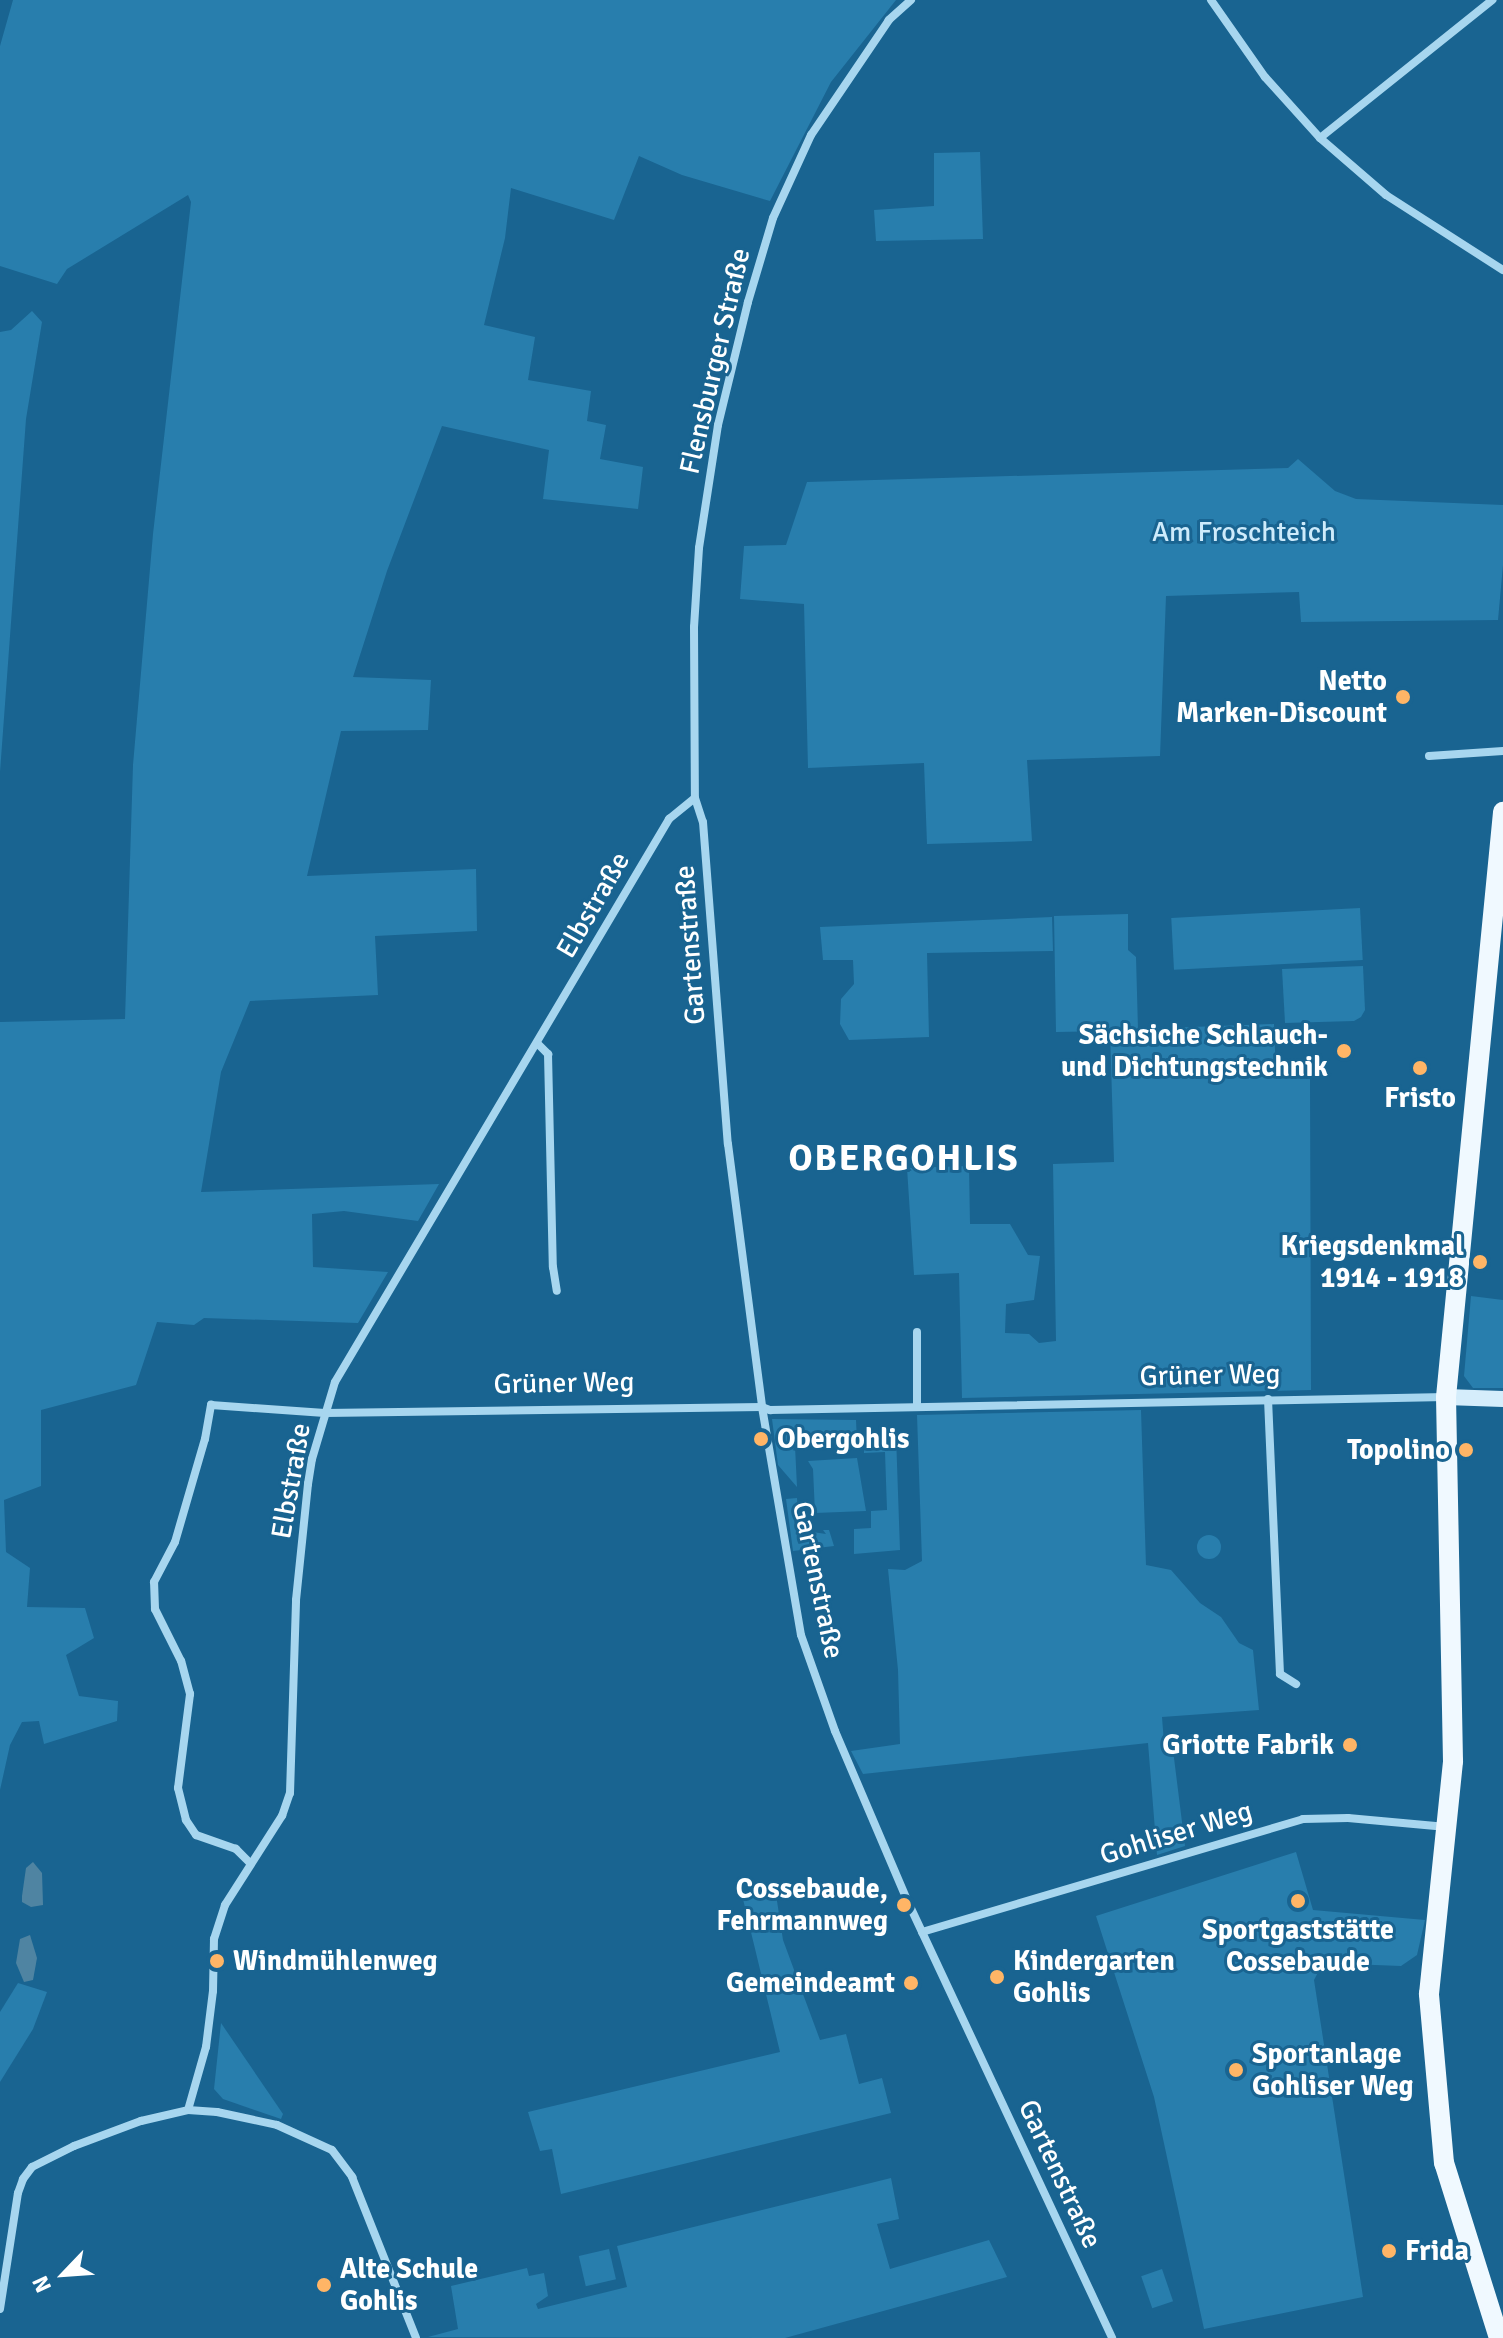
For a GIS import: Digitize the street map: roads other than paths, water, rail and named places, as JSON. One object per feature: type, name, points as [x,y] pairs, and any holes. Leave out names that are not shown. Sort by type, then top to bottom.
[{"type":"main road","points":[[1499,2338],[1444,2163],[1429,1994],[1453,1761],[1446,1397],[1503,812]]},
{"type":"street","name":"Flensburger Straße","points":[[695,774],[694,627],[704,509],[718,425],[757,270],[773,218],[811,135],[889,20],[911,0]]},
{"type":"street","points":[[1211,0],[1265,77],[1320,138],[1386,195],[1503,270]]},
{"type":"street","points":[[1320,138],[1492,0]]},
{"type":"street","points":[[1429,756],[1503,751]]},
{"type":"street","name":"Gartenstraße","points":[[695,774],[695,798],[703,822],[728,1146],[762,1407],[801,1635],[835,1731],[922,1932],[1112,2338]]},
{"type":"street","name":"Elbstraße","points":[[188,2110],[206,2047],[213,1991],[214,1939],[225,1905],[282,1816],[290,1793],[296,1600],[312,1459],[335,1382],[669,819],[695,798]]},
{"type":"street","points":[[537,1043],[548,1054],[553,1267],[557,1291]]},
{"type":"street","points":[[917,1332],[917,1407]]},
{"type":"street","points":[[1268,1399],[1280,1674],[1296,1684]]},
{"type":"street","name":"Grüner Weg","points":[[250,1863],[236,1849],[196,1835],[186,1820],[178,1788],[190,1694],[181,1661],[155,1609],[154,1582],[175,1542],[205,1439],[211,1405],[325,1413],[762,1407],[770,1410],[1268,1399],[1503,1399]]},
{"type":"street","name":"Gohliser Weg","points":[[922,1932],[1303,1819],[1348,1818],[1448,1828]]},
{"type":"street","points":[[0,2309],[18,2193],[32,2167],[106,2133],[188,2110],[217,2112],[277,2125],[322,2143],[344,2164],[416,2338]]},
{"type":"place","name":"Netto Marken-Discount","points":[[1403,697]]},
{"type":"place","name":"Sächsiche Schlauch- und Dichtungstechnik","points":[[1344,1051]]},
{"type":"place","name":"Fristo","points":[[1420,1068]]},
{"type":"place","name":"Kriegsdenkmal 1914 - 1918","points":[[1480,1262]]},
{"type":"place","name":"Obergohlis","points":[[761,1439]]},
{"type":"place","name":"Topolino","points":[[1466,1450]]},
{"type":"place","name":"Griotte Fabrik","points":[[1350,1745]]},
{"type":"place","name":"Sportgaststätte Cossebaude","points":[[1298,1901]]},
{"type":"place","name":"Cossebaude, Fehrmannweg","points":[[904,1905]]},
{"type":"place","name":"Windmühlenweg","points":[[217,1961]]},
{"type":"place","name":"Kindergarten Gohlis","points":[[997,1977]]},
{"type":"place","name":"Gemeindeamt","points":[[911,1983]]},
{"type":"place","name":"Sportanlage Gohliser Weg","points":[[1236,2070]]},
{"type":"place","name":"Frida","points":[[1389,2251]]},
{"type":"place","name":"Alte Schule Gohlis","points":[[324,2285]]},
{"type":"district","name":"OBERGOHLIS","points":[[904,1159]]},
{"type":"park label","name":"Am Froschteich","points":[[1244,532]]}]
